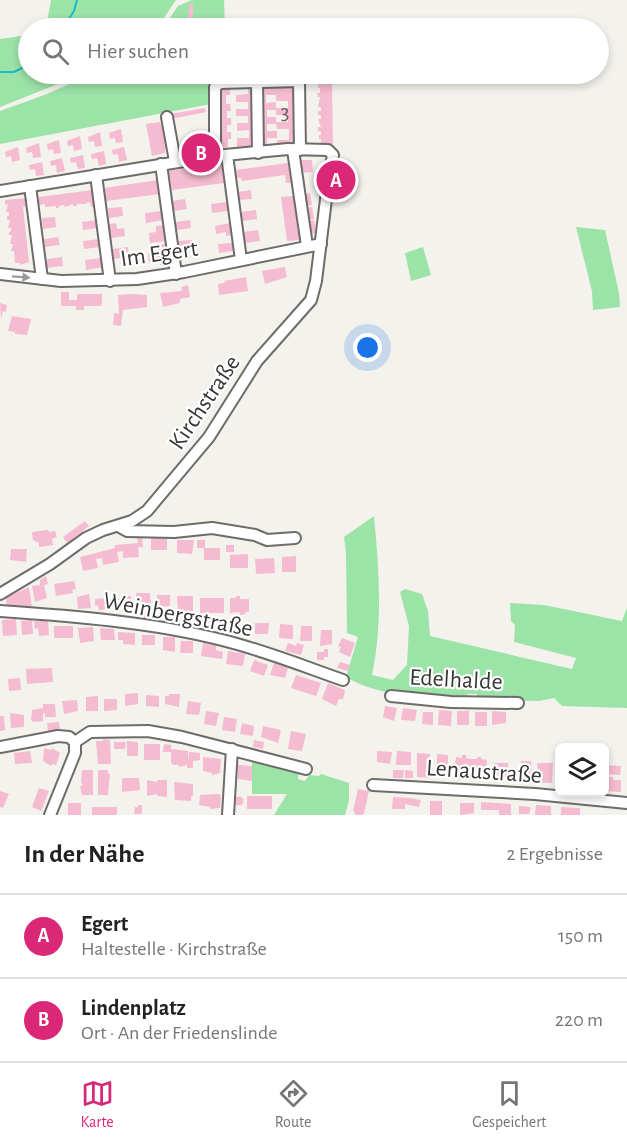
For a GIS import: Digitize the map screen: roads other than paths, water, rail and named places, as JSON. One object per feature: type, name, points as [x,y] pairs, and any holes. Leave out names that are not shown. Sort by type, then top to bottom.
[{"type":"street","points":[[214,156],[215,86],[218,84]]},
{"type":"street","points":[[257,84],[258,153]]},
{"type":"street","points":[[299,84],[297,150],[307,246]]},
{"type":"street","points":[[167,117],[175,161]]},
{"type":"street","points":[[0,191],[175,161],[297,150]]},
{"type":"street","name":"Kirchstraße","points":[[0,594],[50,564],[86,538],[139,518],[159,499],[213,432],[264,352],[308,306],[314,290],[333,155],[328,150],[297,150]]},
{"type":"street","points":[[227,155],[241,260]]},
{"type":"street","points":[[161,164],[176,274]]},
{"type":"street","points":[[96,175],[110,281]]},
{"type":"street","points":[[30,186],[42,279]]},
{"type":"street","name":"Im Egert","points":[[0,274],[42,279],[110,281],[176,274],[321,244]]},
{"type":"street","points":[[118,526],[124,530],[178,532],[212,528],[253,535],[267,540],[295,538]]},
{"type":"street","name":"Weinbergstraße","points":[[0,611],[105,620],[204,636],[252,649],[343,680]]},
{"type":"street","name":"Edelhalde","points":[[391,696],[447,702],[518,703]]},
{"type":"street","points":[[75,742],[90,732],[139,731],[174,735],[306,769]]},
{"type":"street","points":[[0,747],[58,736],[69,737],[75,742],[75,756],[50,815]]},
{"type":"street","points":[[228,815],[232,749]]},
{"type":"street","name":"Lenaustraße","points":[[373,785],[527,794],[627,803]]},
{"type":"waterway","points":[[69,18],[77,0]]},
{"type":"waterway","points":[[0,72],[18,70]]},
{"type":"place","name":"Lindenplatz","points":[[201,153]]},
{"type":"place","name":"Egert","points":[[336,180]]}]
